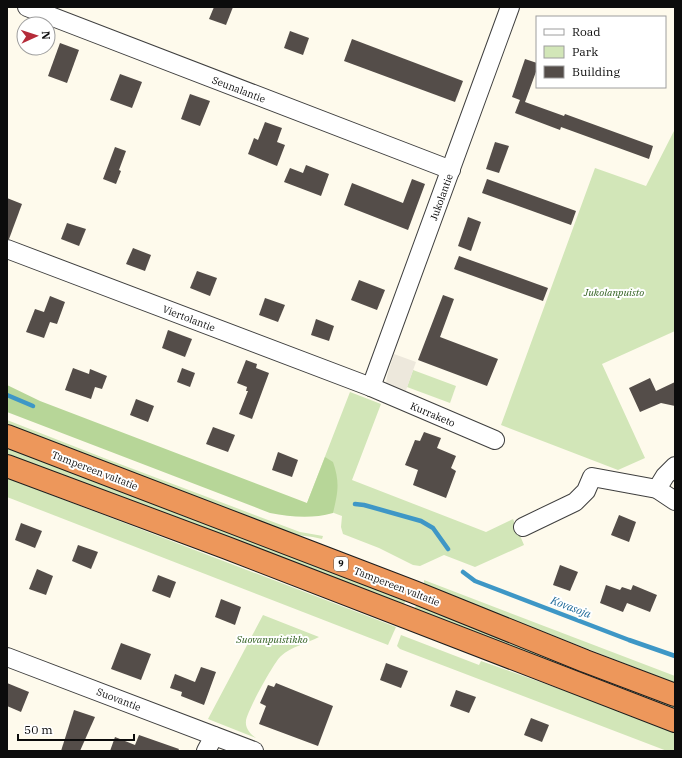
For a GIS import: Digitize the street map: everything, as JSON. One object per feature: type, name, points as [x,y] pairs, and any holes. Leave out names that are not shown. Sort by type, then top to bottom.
[{"type":"highway","name":"Tampereen valtatie","points":[[7,436],[414,592],[675,695]]},
{"type":"highway","points":[[7,466],[234,551],[675,721]]},
{"type":"street","name":"Seunalantie","points":[[27,7],[451,170]]},
{"type":"street","name":"Jukolantie","points":[[371,387],[510,7]]},
{"type":"street","name":"Viertolantie","points":[[7,249],[371,387]]},
{"type":"street","name":"Kurraketo","points":[[371,387],[495,440]]},
{"type":"street","points":[[657,490],[675,466]]},
{"type":"street","points":[[523,527],[574,502],[586,491],[592,477],[657,490],[675,501]]},
{"type":"street","name":"Suovantie","points":[[7,657],[210,743],[254,751]]},
{"type":"green space","name":"Jukolanpuisto","points":[[675,129],[675,331],[602,364],[645,458],[618,470],[501,425],[595,168],[646,186]]},
{"type":"green space","points":[[413,370],[456,386],[450,403],[407,387]]},
{"type":"green space","points":[[7,385],[40,401],[307,503],[325,457],[333,462],[337,475],[337,493],[333,513],[302,517],[270,513],[7,412]]},
{"type":"green space","points":[[350,392],[381,404],[352,480],[486,532],[513,519],[524,545],[475,567],[444,555],[420,566],[413,565],[379,548],[343,534],[341,527],[342,516],[307,503]]},
{"type":"green space","points":[[7,420],[300,532],[323,536],[322,539],[289,534],[7,426]]},
{"type":"green space","points":[[7,446],[406,599],[403,607],[7,454]]},
{"type":"green space","points":[[7,478],[396,627],[388,645],[7,497]]},
{"type":"green space","points":[[424,580],[675,676],[675,683],[424,585]]},
{"type":"green space","points":[[417,603],[675,702],[675,710],[414,610]]},
{"type":"green space","name":"Suovanpuistikko","points":[[263,615],[319,637],[294,648],[277,660],[255,698],[247,716],[246,726],[248,731],[256,738],[208,719]]},
{"type":"green space","points":[[401,635],[479,665],[481,661],[675,730],[675,751],[667,751],[400,649],[397,646]]},
{"type":"shaded area","points":[[394,354],[416,362],[404,396],[386,384]]},
{"type":"building","points":[[214,7],[233,7],[226,25],[209,19]]},
{"type":"building","points":[[290,31],[309,38],[303,55],[284,48]]},
{"type":"building","points":[[352,39],[463,81],[455,102],[344,61]]},
{"type":"building","points":[[60,43],[79,50],[67,83],[48,76]]},
{"type":"building","points":[[525,59],[536,63],[536,72],[525,102],[564,116],[565,114],[653,146],[649,159],[561,127],[560,130],[515,113],[520,100],[512,97]]},
{"type":"building","points":[[120,74],[142,82],[132,108],[110,100]]},
{"type":"building","points":[[190,94],[210,101],[200,126],[181,119]]},
{"type":"building","points":[[265,122],[282,128],[277,142],[285,145],[277,166],[248,154],[254,138],[258,140]]},
{"type":"building","points":[[495,142],[509,146],[499,173],[486,169]]},
{"type":"building","points":[[115,147],[126,151],[116,184],[103,179]]},
{"type":"building","points":[[306,165],[329,174],[321,196],[284,182],[290,168],[303,173]]},
{"type":"building","points":[[412,179],[425,184],[408,230],[344,205],[352,183],[403,203]]},
{"type":"building","points":[[487,179],[576,211],[571,225],[482,193]]},
{"type":"building","points":[[7,198],[22,204],[9,239],[7,239]]},
{"type":"building","points":[[468,217],[481,222],[471,251],[458,246]]},
{"type":"building","points":[[67,223],[86,229],[79,246],[61,239]]},
{"type":"building","points":[[133,248],[151,255],[145,271],[126,264]]},
{"type":"building","points":[[459,256],[548,288],[543,301],[454,269]]},
{"type":"building","points":[[197,271],[217,278],[210,296],[190,288]]},
{"type":"building","points":[[359,280],[385,290],[377,310],[351,300]]},
{"type":"building","points":[[443,295],[454,299],[440,337],[498,359],[487,386],[418,360]]},
{"type":"building","points":[[50,296],[65,302],[57,324],[50,322],[44,338],[26,332],[35,309],[44,312]]},
{"type":"building","points":[[265,298],[285,305],[278,322],[259,315]]},
{"type":"building","points":[[316,319],[334,326],[329,341],[311,335]]},
{"type":"building","points":[[168,330],[192,339],[185,357],[162,348]]},
{"type":"building","points":[[246,360],[257,364],[256,368],[269,373],[252,419],[239,414],[248,391],[246,391],[247,387],[237,383]]},
{"type":"building","points":[[73,368],[89,374],[90,369],[107,376],[102,389],[95,387],[91,399],[65,390]]},
{"type":"building","points":[[182,368],[195,373],[190,387],[177,382]]},
{"type":"building","points":[[650,378],[656,391],[675,382],[675,406],[661,403],[640,412],[629,388]]},
{"type":"building","points":[[136,399],[154,406],[148,422],[130,415]]},
{"type":"building","points":[[213,427],[235,435],[228,452],[206,444]]},
{"type":"building","points":[[424,432],[441,438],[437,448],[456,456],[451,468],[456,471],[446,498],[413,485],[418,470],[405,465],[415,440],[420,441]]},
{"type":"building","points":[[278,452],[298,460],[292,477],[272,470]]},
{"type":"building","points":[[619,515],[636,522],[629,542],[611,535]]},
{"type":"building","points":[[21,523],[42,531],[35,548],[15,540]]},
{"type":"building","points":[[78,545],[98,552],[91,569],[72,561]]},
{"type":"building","points":[[560,565],[578,572],[570,591],[553,585]]},
{"type":"building","points":[[37,569],[53,576],[46,595],[29,589]]},
{"type":"building","points":[[158,575],[176,582],[170,598],[152,591]]},
{"type":"building","points":[[606,585],[620,590],[622,587],[631,590],[633,585],[657,595],[650,612],[627,603],[623,612],[600,603]]},
{"type":"building","points":[[221,599],[241,607],[235,625],[215,617]]},
{"type":"building","points":[[121,643],[151,654],[141,680],[111,669]]},
{"type":"building","points":[[386,663],[408,671],[401,688],[380,680]]},
{"type":"building","points":[[201,667],[216,672],[204,705],[181,696],[182,692],[170,688],[175,674],[195,682]]},
{"type":"building","points":[[7,683],[29,692],[21,712],[7,706]]},
{"type":"building","points":[[276,683],[333,706],[318,746],[259,724],[266,706],[260,703],[268,685],[274,687]]},
{"type":"building","points":[[456,690],[476,697],[469,713],[450,706]]},
{"type":"building","points":[[74,710],[95,717],[80,751],[61,751]]},
{"type":"building","points":[[531,718],[549,725],[542,742],[524,735]]},
{"type":"building","points":[[139,735],[179,749],[178,751],[110,751],[115,737],[135,745]]},
{"type":"waterway","name":"Kovasoja","points":[[7,395],[33,406]]},
{"type":"waterway","points":[[355,504],[364,505],[421,521],[433,528],[448,549]]},
{"type":"waterway","name":"Kovasoja","points":[[463,572],[475,581],[675,656]]}]
